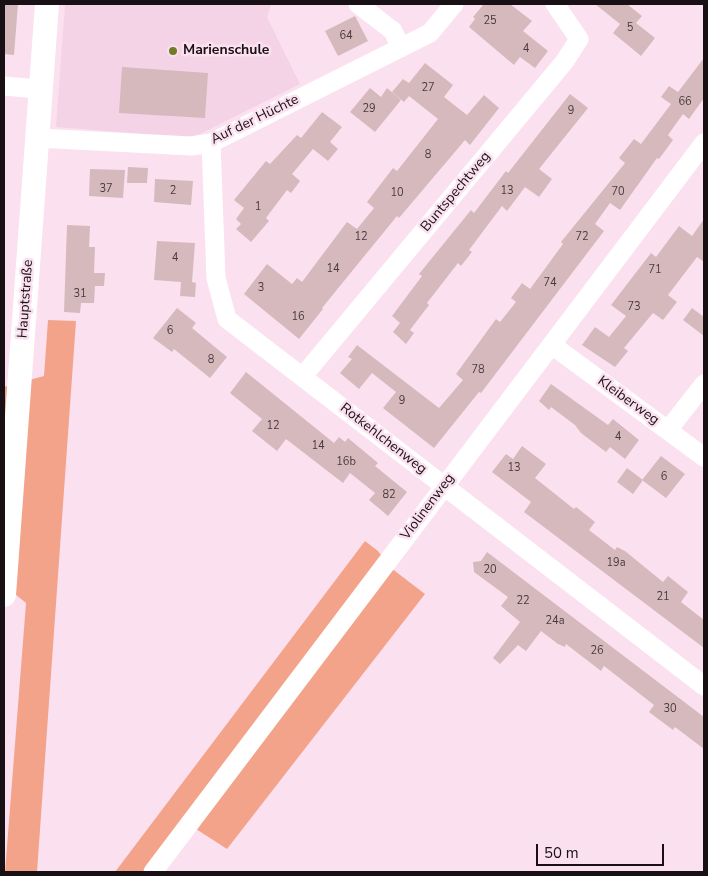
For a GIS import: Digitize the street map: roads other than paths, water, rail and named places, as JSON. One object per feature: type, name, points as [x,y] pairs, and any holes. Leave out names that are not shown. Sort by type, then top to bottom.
[{"type":"street","name":"Hauptstraße","points":[[4,595],[39,89],[47,4]]},
{"type":"street","points":[[358,4],[392,31],[401,48]]},
{"type":"street","name":"Auf der Hüchte","points":[[37,138],[191,146],[211,143],[430,33],[454,4]]},
{"type":"street","name":"Buntspechtweg","points":[[303,376],[565,61],[579,39],[555,4]]},
{"type":"street","points":[[4,86],[39,89]]},
{"type":"street","name":"Rotkehlchenweg","points":[[211,143],[216,278],[227,319],[704,686]]},
{"type":"street","name":"Violinenweg","points":[[153,872],[704,143]]},
{"type":"street","name":"Kleiberweg","points":[[552,345],[704,457]]},
{"type":"street","points":[[668,430],[704,384]]},
{"type":"place","name":"Marienschule","points":[[173,51]]}]
